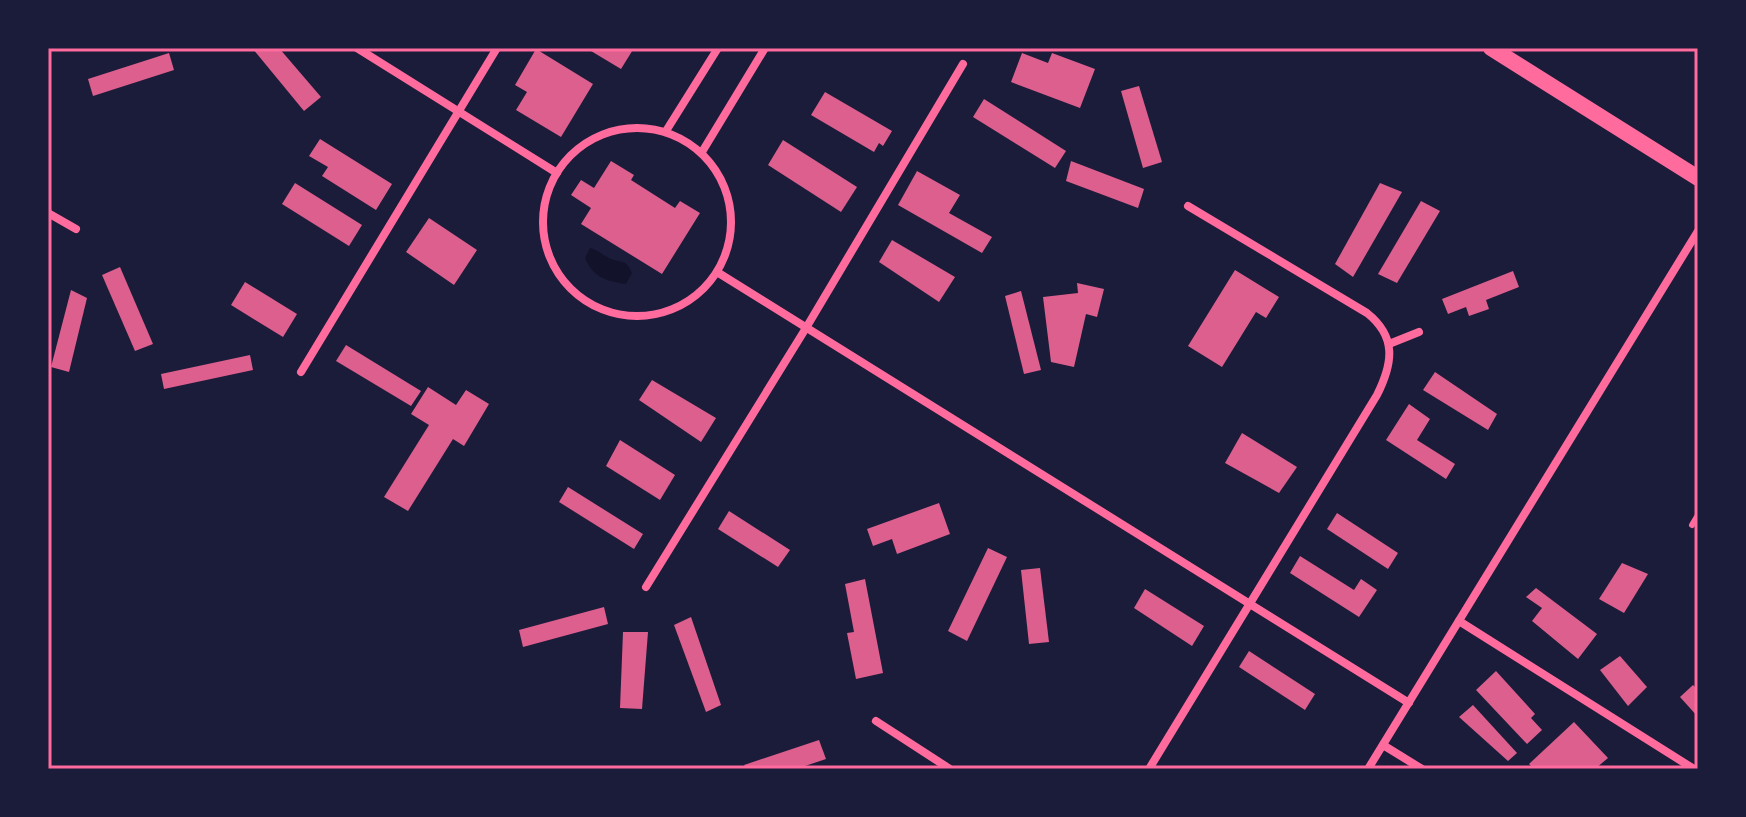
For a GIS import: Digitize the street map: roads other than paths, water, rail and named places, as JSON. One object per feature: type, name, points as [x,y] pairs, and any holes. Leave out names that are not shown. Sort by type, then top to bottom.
[{"type":"main road","points":[[1491,48],[1698,178]]},
{"type":"street","points":[[357,48],[557,173]]},
{"type":"street","points":[[301,372],[497,48]]},
{"type":"street","points":[[666,131],[718,48]]},
{"type":"street","points":[[702,152],[765,48]]},
{"type":"street","points":[[646,587],[806,328],[963,64]]},
{"type":"street","points":[[635,127],[666,131],[702,152],[722,178],[731,209],[730,242],[717,272],[698,295],[673,309],[644,316],[615,314],[588,302],[565,283],[550,258],[543,229],[546,200],[557,173],[578,149],[604,133],[635,127]]},
{"type":"street","points":[[1149,769],[1377,395],[1386,378],[1390,358],[1389,344],[1379,323],[1367,313],[1188,206]]},
{"type":"street","points":[[48,213],[76,229]]},
{"type":"street","points":[[1368,769],[1698,231]]},
{"type":"street","points":[[717,272],[1409,703]]},
{"type":"street","points":[[1389,344],[1419,332]]},
{"type":"street","points":[[1459,621],[1694,769]]},
{"type":"street","points":[[876,721],[950,769]]},
{"type":"street","points":[[1383,745],[1422,769]]},
{"type":"lane","points":[[1692,525],[1698,515]]}]
